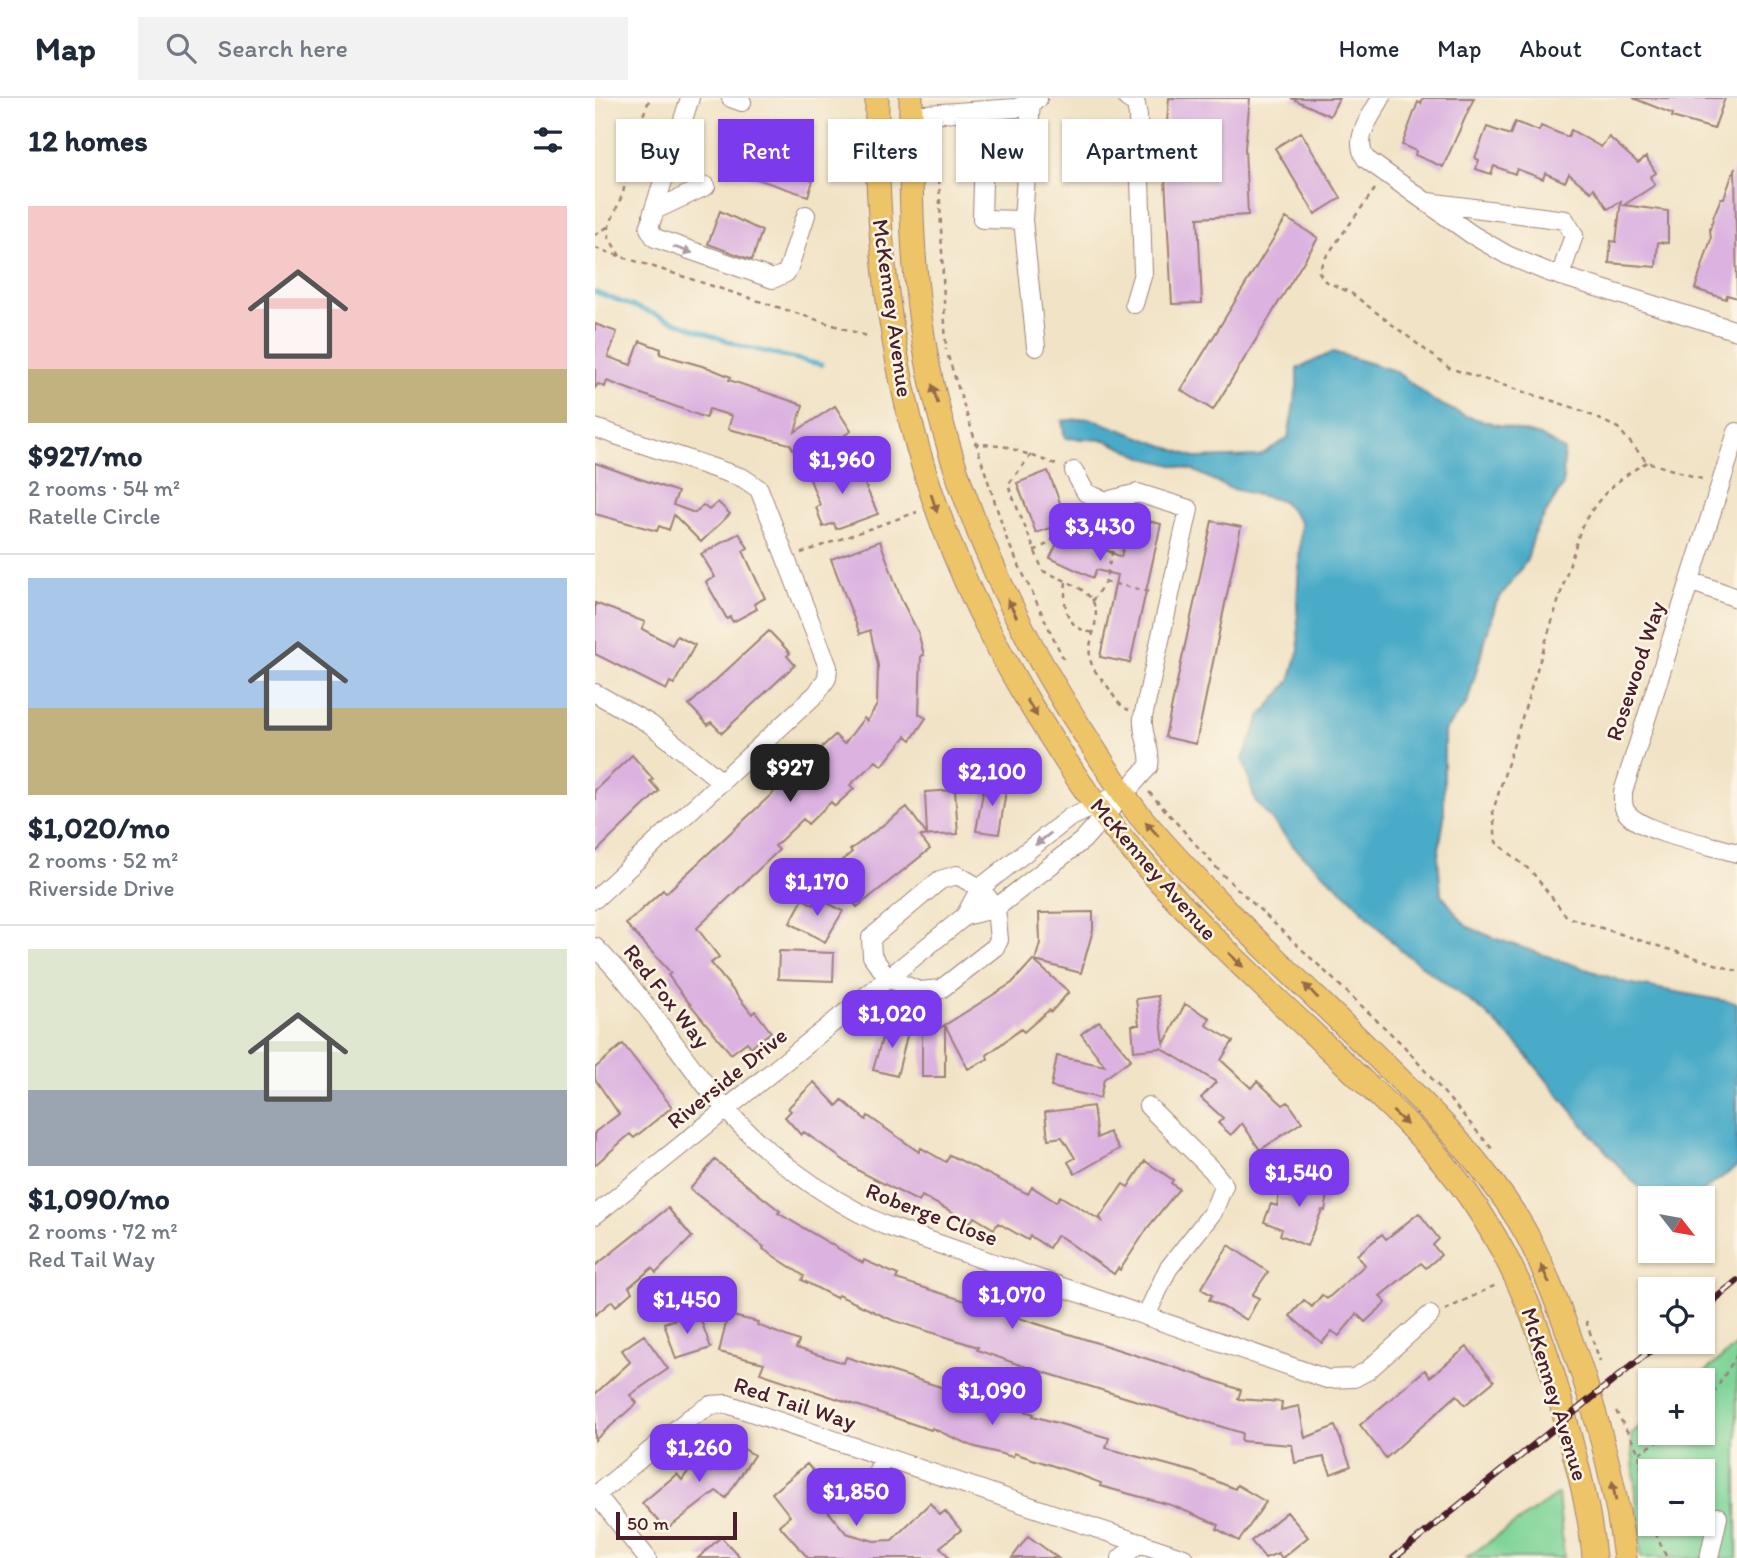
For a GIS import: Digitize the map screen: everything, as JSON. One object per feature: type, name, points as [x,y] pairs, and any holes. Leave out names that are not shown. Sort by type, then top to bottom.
[{"type":"main road","name":"McKenney Avenue","points":[[877,98],[879,224],[898,374],[916,451],[952,554],[985,627],[1017,685],[1100,810],[1198,923],[1419,1137],[1469,1197],[1496,1238],[1524,1292],[1556,1381],[1581,1476],[1594,1558]]},
{"type":"main road","name":"McKenney Avenue","points":[[911,106],[912,231],[920,308],[932,383],[952,455],[1010,605],[1054,687],[1122,793],[1209,891],[1444,1123],[1521,1223],[1548,1280],[1592,1398],[1611,1471],[1625,1558]]},
{"type":"street","points":[[689,98],[651,220],[652,234],[661,242],[773,279],[786,273],[806,215]]},
{"type":"street","points":[[1127,98],[1136,104],[1139,130],[1143,273],[1134,304]]},
{"type":"street","points":[[1381,98],[1363,130],[1361,152],[1372,166],[1492,247],[1560,276],[1737,331]]},
{"type":"street","points":[[911,106],[1016,108],[1036,100]]},
{"type":"street","points":[[1033,119],[1036,100]]},
{"type":"street","points":[[983,182],[982,219],[1023,220]]},
{"type":"street","points":[[1025,182],[1023,220],[1036,347]]},
{"type":"street","points":[[651,220],[660,205],[706,186]]},
{"type":"street","points":[[1425,202],[1565,220],[1574,235],[1560,276]]},
{"type":"street","points":[[595,428],[753,483],[767,504],[785,560],[824,656],[827,677],[817,693],[595,899]]},
{"type":"street","name":"Rosewood Way","points":[[1737,432],[1730,476],[1690,581],[1623,792],[1626,812],[1641,823],[1737,853]]},
{"type":"street","points":[[1075,471],[1086,494],[1106,501],[1138,493],[1189,509],[1144,712],[1142,732],[1150,755],[1149,766],[1122,793]]},
{"type":"street","points":[[1690,581],[1737,598]]},
{"type":"street","points":[[595,693],[650,724],[722,782]]},
{"type":"street","name":"Riverside Drive","points":[[965,916],[996,908],[1083,840],[1100,810],[1122,793]]},
{"type":"street","name":"Riverside Drive","points":[[595,1215],[965,916],[980,888],[1069,818],[1100,810]]},
{"type":"street","points":[[957,875],[980,888],[996,908],[1000,929],[995,947],[941,989],[919,991],[888,978],[869,948],[871,938],[879,930],[940,880],[949,876],[957,875]]},
{"type":"street","name":"Red Fox Way","points":[[595,947],[627,982],[727,1110]]},
{"type":"street","points":[[1146,1316],[1168,1269],[1213,1212],[1224,1185],[1148,1106]]},
{"type":"street","name":"Roberge Close","points":[[727,1110],[796,1172],[865,1216],[928,1243],[1314,1375],[1340,1380],[1355,1378],[1367,1371],[1430,1315]]},
{"type":"street","name":"Red Tail Way","points":[[596,1494],[690,1418],[711,1405],[727,1404],[1184,1558]]},
{"type":"street","points":[[870,1492],[883,1457]]},
{"type":"street","points":[[596,1494],[647,1558]]},
{"type":"street","points":[[1709,1558],[1718,1517]]},
{"type":"street","points":[[1121,1558],[1142,1542]]},
{"type":"path","points":[[620,256],[609,238],[609,226],[624,193],[632,148],[650,98]]},
{"type":"path","points":[[938,182],[946,350],[973,443],[1007,540],[1067,665]]},
{"type":"path","points":[[1375,189],[1323,261],[1319,272],[1325,281],[1352,293],[1449,368],[1577,409],[1618,428],[1647,461],[1702,479]]},
{"type":"path","points":[[595,235],[609,226]]},
{"type":"path","points":[[595,248],[870,337]]},
{"type":"path","points":[[973,443],[1007,447],[1075,471]]},
{"type":"path","points":[[1031,455],[1007,485],[1034,551],[1043,571],[1066,582],[1092,601],[1097,613],[1095,634],[1089,648],[1091,665],[1119,706],[1144,712]]},
{"type":"path","points":[[1647,461],[1619,477],[1595,503],[1581,528],[1493,811],[1492,828],[1496,842],[1532,872],[1567,918],[1737,971]]},
{"type":"path","points":[[1092,601],[1105,582],[1125,497]]},
{"type":"path","points":[[1034,551],[1049,543],[1099,498]]},
{"type":"path","points":[[785,560],[921,510]]},
{"type":"path","points":[[1066,582],[1065,614],[1076,627],[1095,634]]},
{"type":"path","points":[[1105,582],[1169,596]]},
{"type":"path","points":[[1430,1315],[1498,1284]]},
{"type":"path","points":[[1715,1391],[1737,1355]]},
{"type":"path","points":[[1639,1453],[1653,1445]]},
{"type":"path","points":[[1657,1536],[1667,1558]]},
{"type":"green space","points":[[1737,1345],[1737,1558],[1641,1558],[1639,1536],[1715,1536],[1715,1459],[1638,1459],[1638,1521],[1631,1434],[1638,1428],[1638,1445],[1715,1445],[1715,1368],[1710,1368]]},
{"type":"green space","points":[[1558,1494],[1564,1558],[1466,1558]]},
{"type":"water","points":[[1333,352],[1395,371],[1434,401],[1465,416],[1540,436],[1564,450],[1563,485],[1535,531],[1527,560],[1496,603],[1467,703],[1444,731],[1444,818],[1438,856],[1441,894],[1466,926],[1494,938],[1627,983],[1737,1003],[1737,1167],[1709,1186],[1639,1186],[1630,1179],[1520,1047],[1483,1011],[1399,949],[1350,897],[1296,849],[1255,800],[1243,759],[1260,717],[1290,681],[1299,649],[1297,603],[1301,523],[1283,501],[1229,488],[1193,470],[1145,458],[1105,440],[1065,438],[1062,421],[1089,418],[1197,458],[1259,456],[1288,438],[1297,387],[1297,369]]},
{"type":"building","points":[[1169,98],[1250,98],[1245,148],[1248,215],[1198,218],[1202,303],[1172,304],[1165,182],[1222,182],[1222,119],[1167,119]]},
{"type":"building","points":[[1291,98],[1339,98],[1330,116]]},
{"type":"building","points":[[1423,98],[1474,98],[1443,167],[1415,155],[1416,151],[1402,145],[1418,102],[1421,104]]},
{"type":"building","points":[[1633,98],[1725,98],[1714,129],[1672,117],[1673,114]]},
{"type":"building","points":[[1515,122],[1539,131],[1541,126],[1568,137],[1571,130],[1601,147],[1609,137],[1638,163],[1646,157],[1656,173],[1650,177],[1655,185],[1624,205],[1668,211],[1668,243],[1658,242],[1656,267],[1609,263],[1611,241],[1616,242],[1621,201],[1608,209],[1594,188],[1591,192],[1569,174],[1565,182],[1545,173],[1543,179],[1517,169],[1515,174],[1494,166],[1491,174],[1476,169],[1479,160],[1475,158],[1487,127],[1510,135]]},
{"type":"building","points":[[1301,132],[1341,198],[1315,214],[1275,148]]},
{"type":"building","points":[[1735,167],[1737,298],[1727,295],[1726,299],[1695,289],[1711,239],[1710,229],[1714,215],[1721,198],[1724,198]]},
{"type":"building","points":[[766,182],[813,182],[808,196]]},
{"type":"building","points":[[720,211],[762,231],[752,260],[708,244]]},
{"type":"building","points":[[1286,218],[1318,238],[1213,410],[1181,390]]},
{"type":"building","points":[[595,324],[617,332],[608,357],[631,365],[640,341],[661,349],[660,354],[709,368],[731,377],[729,380],[803,405],[795,432],[835,406],[851,431],[801,463],[790,444],[728,429],[732,416],[709,409],[706,418],[607,381],[605,387],[598,384],[595,388]]},
{"type":"building","points":[[854,460],[878,514],[836,529],[834,523],[823,527],[816,507],[820,505],[809,477]]},
{"type":"building","points":[[595,463],[678,492],[673,505],[695,513],[703,505],[709,510],[718,502],[730,514],[701,542],[674,515],[669,530],[659,526],[657,531],[595,514]]},
{"type":"building","points":[[1048,471],[1072,534],[1121,557],[1131,517],[1161,524],[1130,663],[1100,657],[1117,575],[1096,570],[1093,578],[1050,558],[1067,522],[1036,533],[1017,483]]},
{"type":"building","points":[[1212,521],[1241,527],[1196,744],[1165,737]]},
{"type":"building","points":[[739,533],[748,548],[743,551],[765,598],[754,604],[757,609],[733,622],[730,617],[727,619],[706,582],[715,577],[701,554]]},
{"type":"building","points":[[880,541],[902,601],[918,632],[924,655],[921,656],[919,714],[926,718],[911,740],[906,736],[882,766],[876,761],[850,785],[854,789],[835,806],[831,802],[808,824],[803,819],[775,846],[779,850],[697,928],[719,957],[711,963],[752,1014],[755,1011],[771,1032],[751,1047],[747,1042],[731,1054],[681,993],[668,975],[671,973],[626,924],[663,890],[666,893],[835,735],[844,744],[864,718],[867,721],[877,705],[878,665],[870,630],[860,634],[831,559]]},
{"type":"building","points":[[595,603],[645,622],[642,629],[672,645],[677,636],[695,645],[674,684],[670,682],[666,690],[595,654]]},
{"type":"building","points":[[769,631],[790,653],[787,656],[795,665],[722,733],[711,722],[708,725],[689,705]]},
{"type":"building","points":[[632,755],[653,779],[650,781],[659,791],[595,853],[595,790]]},
{"type":"building","points":[[985,781],[1007,785],[999,834],[976,831]]},
{"type":"building","points":[[955,790],[958,834],[920,836],[930,849],[857,907],[828,872],[852,852],[850,850],[907,807],[927,835],[925,792]]},
{"type":"building","points":[[818,898],[843,911],[825,942],[790,923],[803,899],[814,905]]},
{"type":"building","points":[[1093,912],[1093,930],[1081,973],[1035,961],[1040,943],[1039,913]]},
{"type":"building","points":[[779,951],[834,953],[833,981],[778,979]]},
{"type":"building","points":[[1033,960],[1069,992],[1051,1012],[1049,1010],[1024,1032],[1021,1029],[987,1055],[988,1059],[968,1069],[945,1025],[1012,983]]},
{"type":"building","points":[[1158,996],[1164,1044],[1185,1004],[1210,1018],[1206,1025],[1233,1041],[1221,1060],[1251,1088],[1257,1081],[1283,1105],[1288,1102],[1302,1122],[1260,1150],[1242,1123],[1231,1135],[1218,1123],[1223,1118],[1201,1098],[1216,1082],[1161,1048],[1134,1051],[1132,1025],[1139,1025],[1136,999]]},
{"type":"building","points":[[1099,1021],[1131,1059],[1104,1079],[1100,1098],[1051,1087],[1057,1056],[1105,1066],[1081,1034]]},
{"type":"building","points":[[891,1023],[909,1028],[897,1076],[873,1070],[883,1035],[888,1037]]},
{"type":"building","points":[[945,1025],[945,1077],[922,1077],[922,1030],[936,1030]]},
{"type":"building","points":[[623,1044],[672,1107],[634,1138],[630,1134],[595,1165],[595,1132],[619,1114],[595,1079],[595,1068]]},
{"type":"building","points":[[814,1082],[837,1106],[842,1100],[866,1120],[868,1116],[919,1152],[921,1148],[946,1162],[950,1155],[1028,1194],[1032,1187],[1056,1202],[1060,1196],[1102,1221],[1100,1217],[1123,1184],[1128,1187],[1145,1161],[1173,1180],[1171,1183],[1179,1189],[1149,1226],[1120,1270],[1118,1268],[1114,1274],[1061,1237],[1056,1236],[1049,1248],[1030,1236],[1028,1240],[998,1223],[994,1229],[974,1217],[971,1222],[922,1196],[919,1202],[859,1171],[804,1132],[801,1135],[785,1117],[791,1111],[788,1108]]},
{"type":"building","points":[[1093,1106],[1097,1138],[1109,1132],[1119,1149],[1075,1174],[1068,1162],[1075,1158],[1062,1137],[1048,1139],[1045,1112]]},
{"type":"building","points":[[715,1160],[780,1211],[778,1213],[863,1263],[864,1260],[898,1275],[896,1279],[1241,1390],[1238,1399],[1282,1402],[1281,1410],[1299,1406],[1305,1438],[1335,1426],[1351,1466],[1331,1474],[1324,1457],[1295,1463],[1292,1445],[1241,1441],[1242,1433],[1020,1365],[977,1350],[978,1347],[892,1320],[838,1295],[836,1298],[802,1280],[804,1276],[763,1249],[764,1247],[690,1189]]},
{"type":"building","points":[[1292,1177],[1330,1183],[1325,1211],[1322,1210],[1307,1246],[1280,1235],[1282,1229],[1264,1222],[1271,1204],[1277,1206],[1281,1183],[1291,1185]]},
{"type":"building","points":[[668,1208],[692,1237],[656,1273],[652,1268],[629,1287],[632,1292],[616,1306],[612,1301],[595,1315],[595,1266]]},
{"type":"building","points":[[1419,1213],[1439,1239],[1433,1245],[1441,1255],[1426,1268],[1421,1263],[1380,1296],[1386,1303],[1365,1322],[1357,1314],[1339,1336],[1332,1331],[1322,1343],[1290,1316],[1304,1300],[1312,1307],[1322,1295],[1327,1299],[1365,1265],[1357,1255],[1382,1234],[1386,1239]]},
{"type":"building","points":[[1229,1245],[1268,1272],[1252,1295],[1259,1298],[1247,1320],[1209,1300],[1212,1295],[1201,1289]]},
{"type":"building","points":[[698,1312],[711,1348],[676,1359],[664,1323]]},
{"type":"building","points":[[728,1315],[758,1322],[757,1325],[799,1341],[796,1348],[844,1363],[846,1357],[963,1394],[1000,1410],[1002,1404],[1109,1438],[1106,1448],[1194,1472],[1235,1489],[1237,1485],[1266,1502],[1239,1541],[1217,1529],[1219,1525],[1171,1505],[1100,1486],[1101,1483],[1014,1453],[1013,1457],[972,1446],[932,1428],[931,1430],[760,1373],[764,1363],[719,1352]]},
{"type":"building","points":[[644,1335],[668,1369],[630,1395],[637,1403],[595,1440],[595,1394],[630,1362],[622,1350]]},
{"type":"building","points":[[1467,1347],[1494,1381],[1465,1405],[1457,1395],[1386,1458],[1360,1425],[1425,1370],[1430,1377]]},
{"type":"building","points":[[718,1440],[731,1447],[734,1443],[754,1455],[726,1498],[716,1491],[666,1530],[642,1503],[677,1474],[682,1480],[699,1456],[706,1461]]},
{"type":"building","points":[[807,1464],[820,1479],[809,1488],[846,1533],[874,1541],[892,1540],[930,1503],[940,1515],[945,1511],[961,1530],[940,1547],[950,1558],[808,1558],[779,1525],[790,1516],[772,1493]]},
{"type":"building","points":[[1287,1512],[1308,1537],[1282,1558],[1278,1553],[1265,1558],[1251,1541]]},
{"type":"building","points":[[1028,1536],[1058,1558],[1012,1558]]},
{"type":"building","points":[[721,1537],[741,1558],[698,1558]]},
{"type":"waterway","points":[[595,292],[741,346],[822,365]]},
{"type":"railway","points":[[1715,1299],[1737,1281]]},
{"type":"railway","points":[[1394,1558],[1646,1354]]}]
